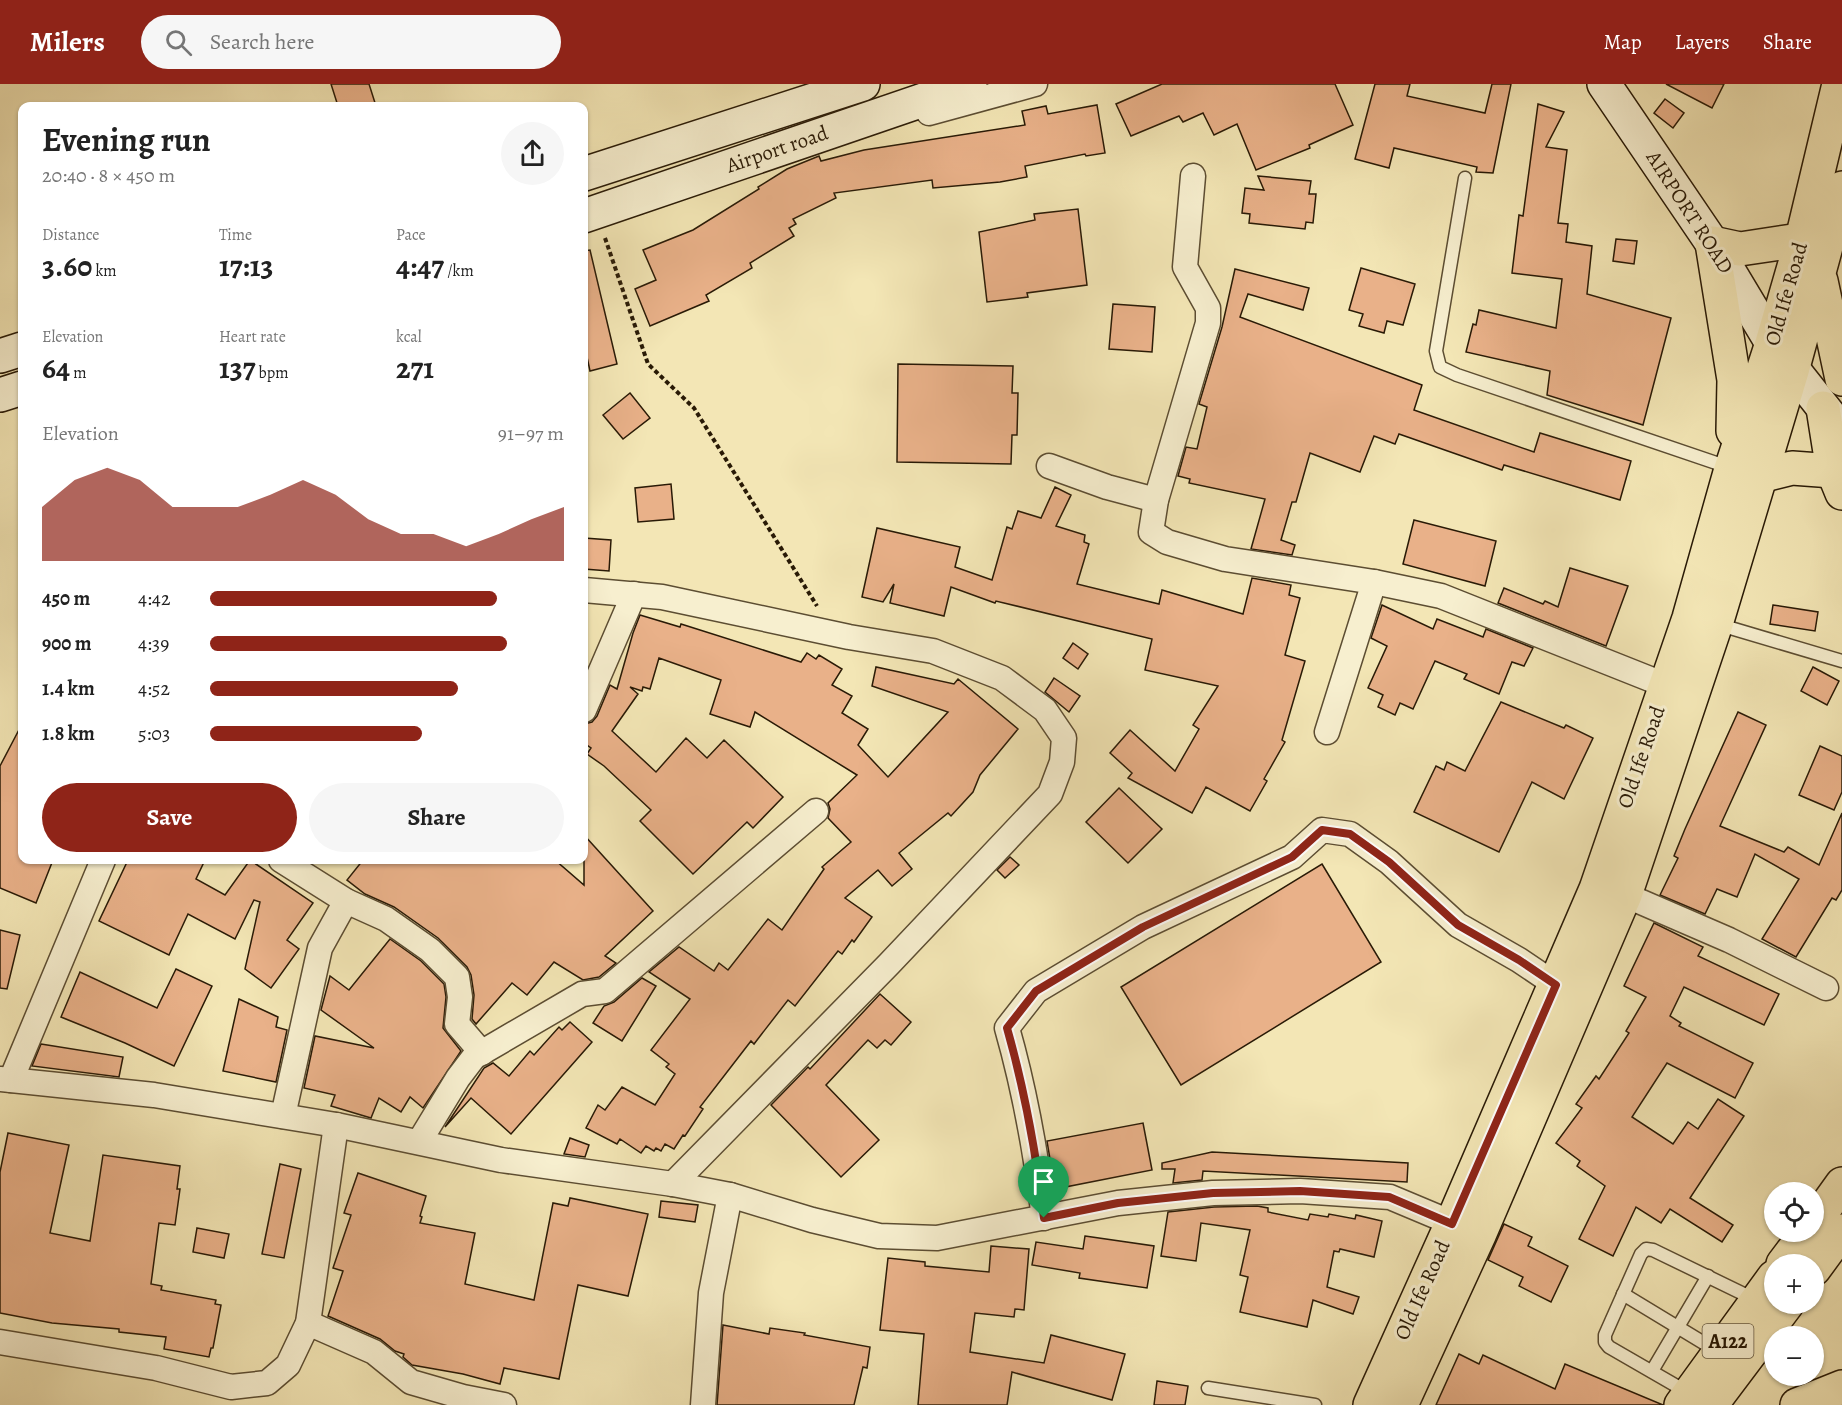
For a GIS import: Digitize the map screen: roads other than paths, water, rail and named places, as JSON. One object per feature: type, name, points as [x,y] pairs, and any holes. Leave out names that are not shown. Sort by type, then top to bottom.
[{"type":"main road","name":"Airport road","points":[[588,173],[863,84]]},
{"type":"main road","name":"Airport road","points":[[588,218],[907,94],[970,84]]},
{"type":"main road","name":"AIRPORT ROAD","points":[[1604,84],[1712,243],[1772,343],[1792,371],[1836,420]]},
{"type":"main road","name":"Old Ife Road","points":[[1370,1405],[1452,1224],[1596,889],[1689,618],[1746,472],[1792,371],[1819,271],[1830,218],[1839,84]]},
{"type":"main road","points":[[1830,218],[1740,249],[1712,243],[1746,472],[1792,468],[1838,482],[1836,420]]},
{"type":"main road","name":"Old Ife Road","points":[[1401,1405],[1480,1233],[1625,895],[1716,624],[1772,343],[1830,218]]},
{"type":"main road","points":[[1819,271],[1842,379]]},
{"type":"main road","points":[[0,356],[18,350]]},
{"type":"main road","points":[[0,395],[18,389]]},
{"type":"main road","points":[[1824,1209],[1842,1184]]},
{"type":"main road","points":[[1824,1255],[1842,1231]]},
{"type":"main road","name":"A122","points":[[1694,1401],[1719,1353],[1764,1304]]},
{"type":"main road","name":"A122","points":[[1694,1401],[1764,1306]]},
{"type":"main road","points":[[1797,1405],[1842,1387]]},
{"type":"street","points":[[588,218],[833,138],[1035,84]]},
{"type":"street","points":[[1193,176],[1185,267],[1208,308],[1208,323],[1156,500],[1151,532],[1167,542],[1225,559],[1374,582],[1441,596],[1665,685]]},
{"type":"street","points":[[1049,466],[1107,487],[1156,500]]},
{"type":"street","points":[[1327,732],[1374,582]]},
{"type":"street","points":[[588,590],[662,597],[832,633],[933,651],[1002,678],[1045,710],[1064,738],[1062,762],[1050,794],[889,964],[673,1184]]},
{"type":"street","points":[[588,701],[634,594]]},
{"type":"street","points":[[419,1142],[458,1078],[474,1057],[582,994],[605,990],[816,811]]},
{"type":"street","points":[[1044,1218],[1036,1152],[1022,1083],[1007,1028],[1036,991],[1143,927],[1292,857],[1322,830],[1350,834],[1389,862],[1458,925],[1519,960],[1556,985]]},
{"type":"street","points":[[101,864],[5,1079],[154,1095],[336,1125],[501,1160],[673,1184],[730,1195],[812,1220],[879,1236],[937,1238],[1118,1203],[1213,1193],[1300,1191],[1389,1197],[1452,1224]]},
{"type":"street","points":[[287,864],[346,901],[386,919],[430,950],[457,976],[460,997],[457,1024],[482,1053]]},
{"type":"street","points":[[1625,895],[1729,940],[1826,988]]},
{"type":"street","points":[[283,1116],[320,948],[346,901]]},
{"type":"street","points":[[0,1342],[156,1368],[231,1387],[267,1383],[288,1365],[308,1323],[336,1125]]},
{"type":"street","points":[[703,1405],[711,1293],[730,1195]]},
{"type":"street","points":[[308,1323],[374,1352],[411,1382],[463,1397],[504,1405]]},
{"type":"lane","points":[[1465,178],[1436,351],[1440,367],[1457,375],[1746,472]]},
{"type":"lane","points":[[1716,624],[1842,662]]},
{"type":"lane","points":[[1694,1401],[1652,1371],[1609,1347],[1605,1342],[1605,1335],[1641,1254],[1646,1249],[1708,1276],[1764,1292]]},
{"type":"lane","points":[[1652,1371],[1708,1276]]},
{"type":"lane","points":[[1623,1294],[1719,1353]]},
{"type":"lane","points":[[1208,1388],[1315,1405]]}]
